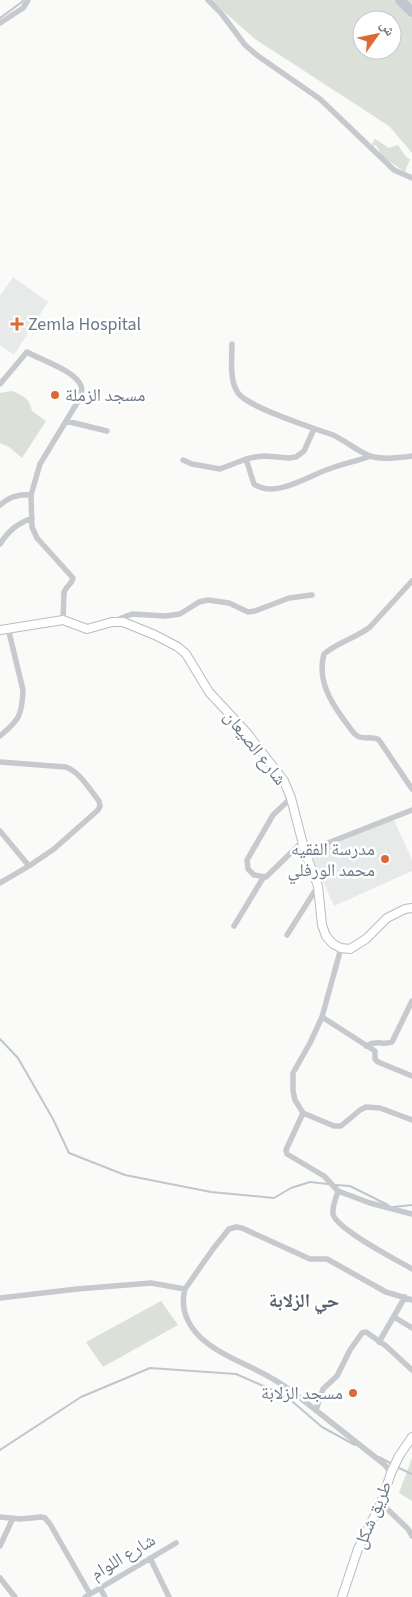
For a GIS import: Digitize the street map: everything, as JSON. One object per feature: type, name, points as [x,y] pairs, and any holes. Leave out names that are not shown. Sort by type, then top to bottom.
[{"type":"main road","name":"شارع الصيعان","points":[[63,620],[87,629],[112,622],[123,622],[156,635],[178,647],[186,654],[209,692],[247,733],[284,781],[291,798],[305,852],[318,886],[322,925],[326,936],[341,948]]},
{"type":"main road","points":[[0,630],[63,620]]},
{"type":"main road","points":[[341,948],[350,949],[387,918],[405,909],[412,908]]},
{"type":"main road","name":"طريق شكل","points":[[342,1597],[358,1549],[381,1503],[391,1473],[399,1456],[412,1437]]},
{"type":"street","points":[[0,23],[23,8],[28,0]]},
{"type":"street","points":[[208,0],[221,13],[245,44],[258,56],[320,99],[394,170],[412,178]]},
{"type":"street","points":[[232,344],[234,386],[242,398],[271,412],[334,436],[371,456],[380,458],[412,456]]},
{"type":"street","points":[[0,384],[27,352],[68,372],[81,385],[80,398],[40,464],[31,495],[33,532],[73,578],[73,581],[65,589],[64,593],[63,620]]},
{"type":"street","points":[[66,421],[108,432]]},
{"type":"street","points":[[183,460],[192,464],[220,469],[246,459],[266,456],[296,457],[307,447],[314,429]]},
{"type":"street","points":[[246,459],[254,484],[266,488],[279,489],[329,469],[371,456]]},
{"type":"street","points":[[0,505],[21,494],[31,495]]},
{"type":"street","points":[[0,544],[11,529],[32,518]]},
{"type":"street","points":[[412,581],[370,627],[324,654],[323,678],[326,689],[336,708],[354,732],[361,738],[376,738],[412,789]]},
{"type":"street","points":[[112,622],[132,614],[166,616],[180,614],[199,602],[208,600],[229,603],[248,612],[289,598],[312,595]]},
{"type":"street","points":[[0,736],[15,724],[19,718],[23,690],[8,628]]},
{"type":"street","points":[[0,762],[66,767],[80,776],[100,804],[98,810],[54,849],[0,883]]},
{"type":"street","points":[[263,878],[250,872],[247,860],[273,815],[291,798]]},
{"type":"street","points":[[305,852],[412,810]]},
{"type":"street","points":[[0,831],[29,866]]},
{"type":"street","points":[[234,926],[263,878],[274,871],[302,842]]},
{"type":"street","points":[[287,935],[318,886]]},
{"type":"street","points":[[341,948],[322,1017],[293,1074],[292,1091],[294,1100],[303,1114],[334,1126],[341,1126],[360,1110],[366,1108],[380,1108],[412,1120]]},
{"type":"street","points":[[366,1046],[374,1042],[389,1044],[392,1042],[412,1001]]},
{"type":"street","points":[[322,1017],[375,1051],[375,1059],[378,1062],[412,1076]]},
{"type":"street","points":[[303,1114],[286,1150],[287,1154],[324,1176],[338,1191],[370,1203],[412,1214]]},
{"type":"street","points":[[338,1191],[333,1212],[334,1216],[351,1233],[412,1269]]},
{"type":"street","points":[[391,1473],[385,1465],[274,1379],[206,1343],[189,1323],[182,1306],[184,1289],[229,1229],[236,1227],[310,1259],[327,1259],[386,1292],[412,1300]]},
{"type":"street","points":[[0,1298],[151,1283],[184,1289]]},
{"type":"street","points":[[379,1342],[405,1297]]},
{"type":"street","points":[[394,1317],[412,1328]]},
{"type":"street","points":[[316,1410],[323,1389],[337,1376],[360,1334],[366,1332],[386,1346],[412,1370]]},
{"type":"street","points":[[381,1503],[408,1529],[412,1536]]},
{"type":"street","points":[[0,1517],[45,1518],[50,1524],[87,1596]]},
{"type":"street","points":[[0,1546],[13,1518]]},
{"type":"street","name":"شارع اللوام","points":[[87,1596],[176,1543]]},
{"type":"street","points":[[150,1558],[169,1597]]},
{"type":"street","points":[[0,1578],[2,1588],[15,1597]]},
{"type":"street","points":[[100,1588],[105,1597]]},
{"type":"shaded area","points":[[211,0],[412,0],[412,153],[389,126],[255,39]]},
{"type":"shaded area","points":[[375,139],[389,148],[398,145],[406,157],[410,159],[405,172],[383,157],[376,145],[373,146],[372,144]]},
{"type":"shaded area","name":"Zemla Hospital","points":[[13,277],[48,302],[14,355],[0,345],[0,296]]},
{"type":"shaded area","points":[[12,391],[25,398],[32,411],[46,421],[22,458],[9,447],[0,443],[0,393]]},
{"type":"shaded area","points":[[394,820],[412,860],[412,871],[334,906],[310,852]]},
{"type":"shaded area","points":[[161,1301],[178,1325],[103,1367],[86,1342]]},
{"type":"shaded area","points":[[412,1458],[412,1501],[399,1493]]},
{"type":"waterway","points":[[0,18],[23,0]]},
{"type":"waterway","points":[[400,0],[412,12]]},
{"type":"waterway","points":[[0,1039],[18,1058],[53,1119],[69,1153],[125,1175],[211,1192],[274,1198],[291,1188],[310,1182],[328,1184]]},
{"type":"waterway","points":[[335,1185],[350,1186],[388,1205]]},
{"type":"waterway","points":[[393,1207],[412,1205]]},
{"type":"waterway","points":[[0,1450],[81,1397],[150,1368],[236,1374],[286,1396],[322,1427],[355,1445]]},
{"type":"waterway","points":[[379,1457],[390,1463]]},
{"type":"waterway","points":[[399,1468],[412,1474]]},
{"type":"place","name":"Zemla Hospital","points":[[17,324]]},
{"type":"place","name":"مسجد الزملة","points":[[55,395]]},
{"type":"place","name":"مدرسة الفقيه محمد الورفلي","points":[[385,859]]},
{"type":"place","name":"مسجد الزلابة","points":[[353,1393]]},
{"type":"district","name":"حي الزلابة","points":[[304,1301]]}]
